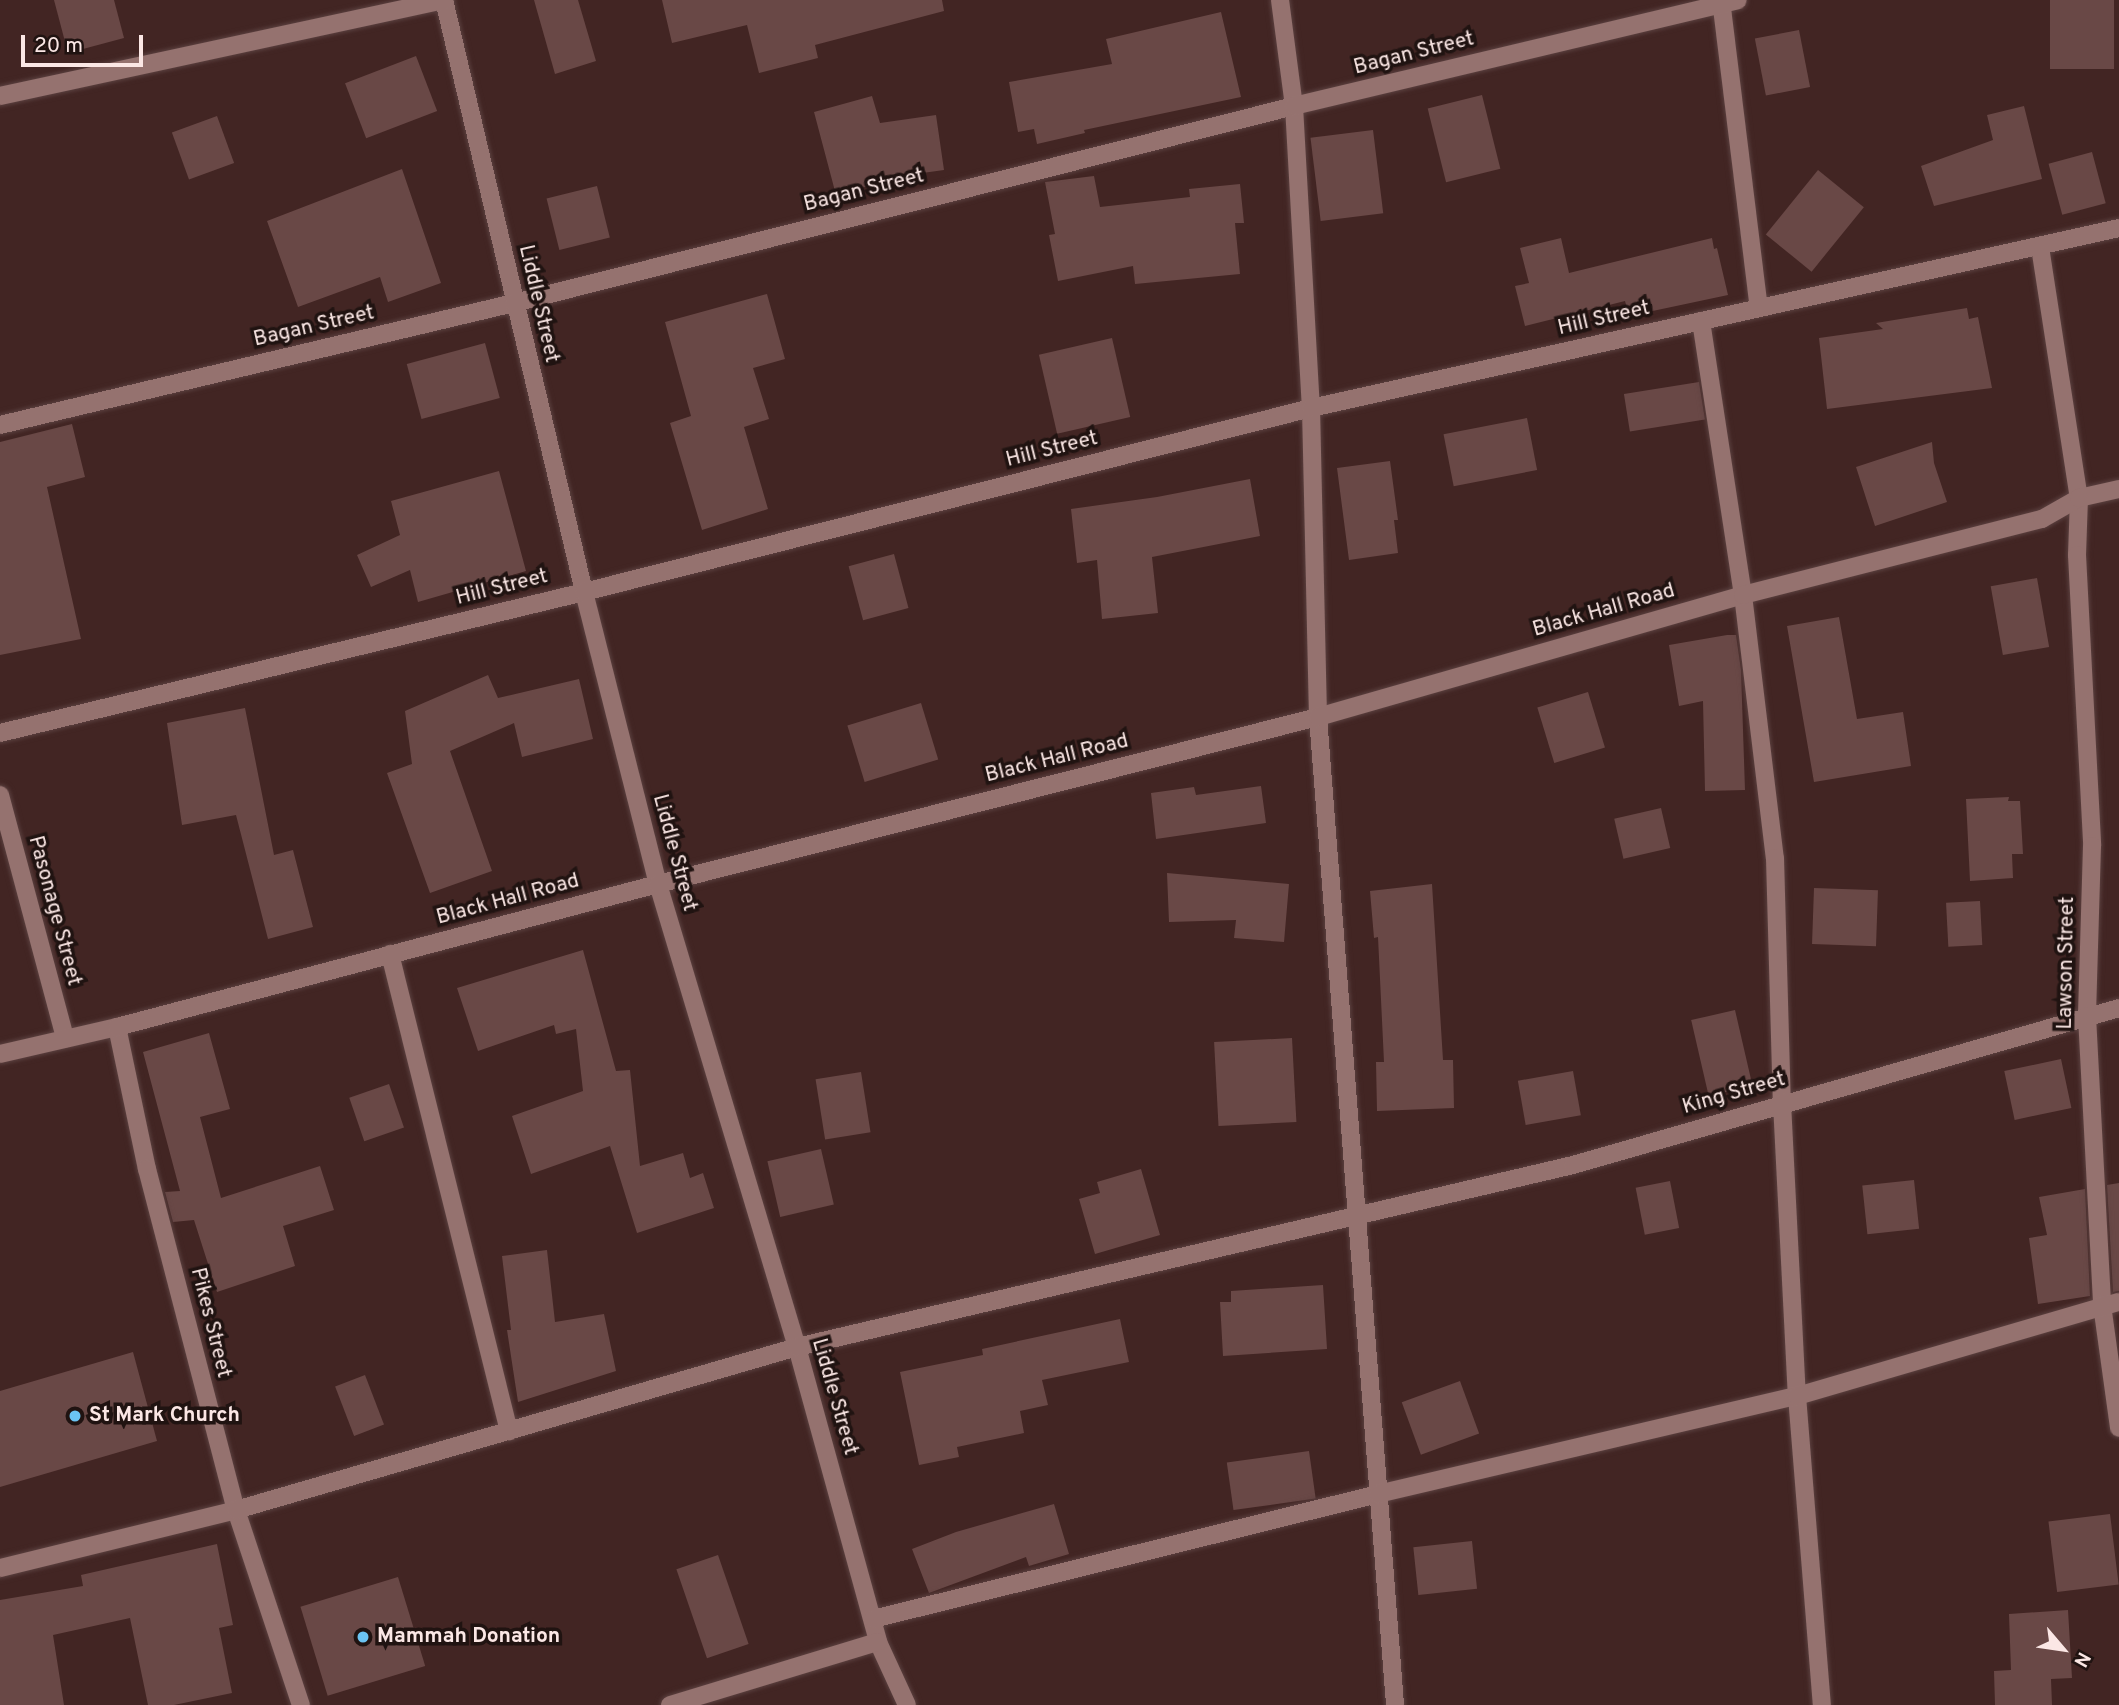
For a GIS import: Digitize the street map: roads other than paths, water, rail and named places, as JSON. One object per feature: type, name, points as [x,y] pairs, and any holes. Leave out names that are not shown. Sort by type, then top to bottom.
[{"type":"street","points":[[0,96],[444,0]]},
{"type":"street","name":"Liddle Street","points":[[444,0],[514,303],[658,884],[796,1347],[878,1642],[907,1705]]},
{"type":"street","points":[[1280,0],[1294,106],[1311,408],[1318,717],[1359,1214],[1395,1705]]},
{"type":"street","points":[[1727,1],[1759,309]]},
{"type":"street","name":"Bagan Street","points":[[0,425],[514,303],[1294,106],[1727,1]]},
{"type":"street","name":"Hill Street","points":[[0,733],[584,592],[1311,408],[2119,228]]},
{"type":"street","name":"Lawson Street","points":[[2040,247],[2079,498],[2077,555],[2092,846],[2087,1016],[2119,1428]]},
{"type":"street","points":[[1701,321],[1743,595],[1775,859],[1797,1396],[1822,1705]]},
{"type":"street","name":"Black Hall Road","points":[[0,1054],[117,1027],[658,884],[1318,717],[1743,595],[2042,519],[2079,498],[2119,489]]},
{"type":"street","name":"Pasonage Street","points":[[0,795],[65,1038]]},
{"type":"street","points":[[390,954],[509,1431]]},
{"type":"street","name":"King Street","points":[[0,1568],[236,1510],[796,1347],[1573,1165],[2119,1008]]},
{"type":"street","name":"Pikes Street","points":[[117,1027],[147,1169],[236,1510],[301,1705]]},
{"type":"street","points":[[873,1619],[1378,1494],[1797,1396],[2111,1304]]},
{"type":"street","points":[[670,1705],[878,1642]]},
{"type":"place","name":"St Mark Church","points":[[75,1416]]},
{"type":"place","name":"Mammah Donation","points":[[363,1637]]}]
